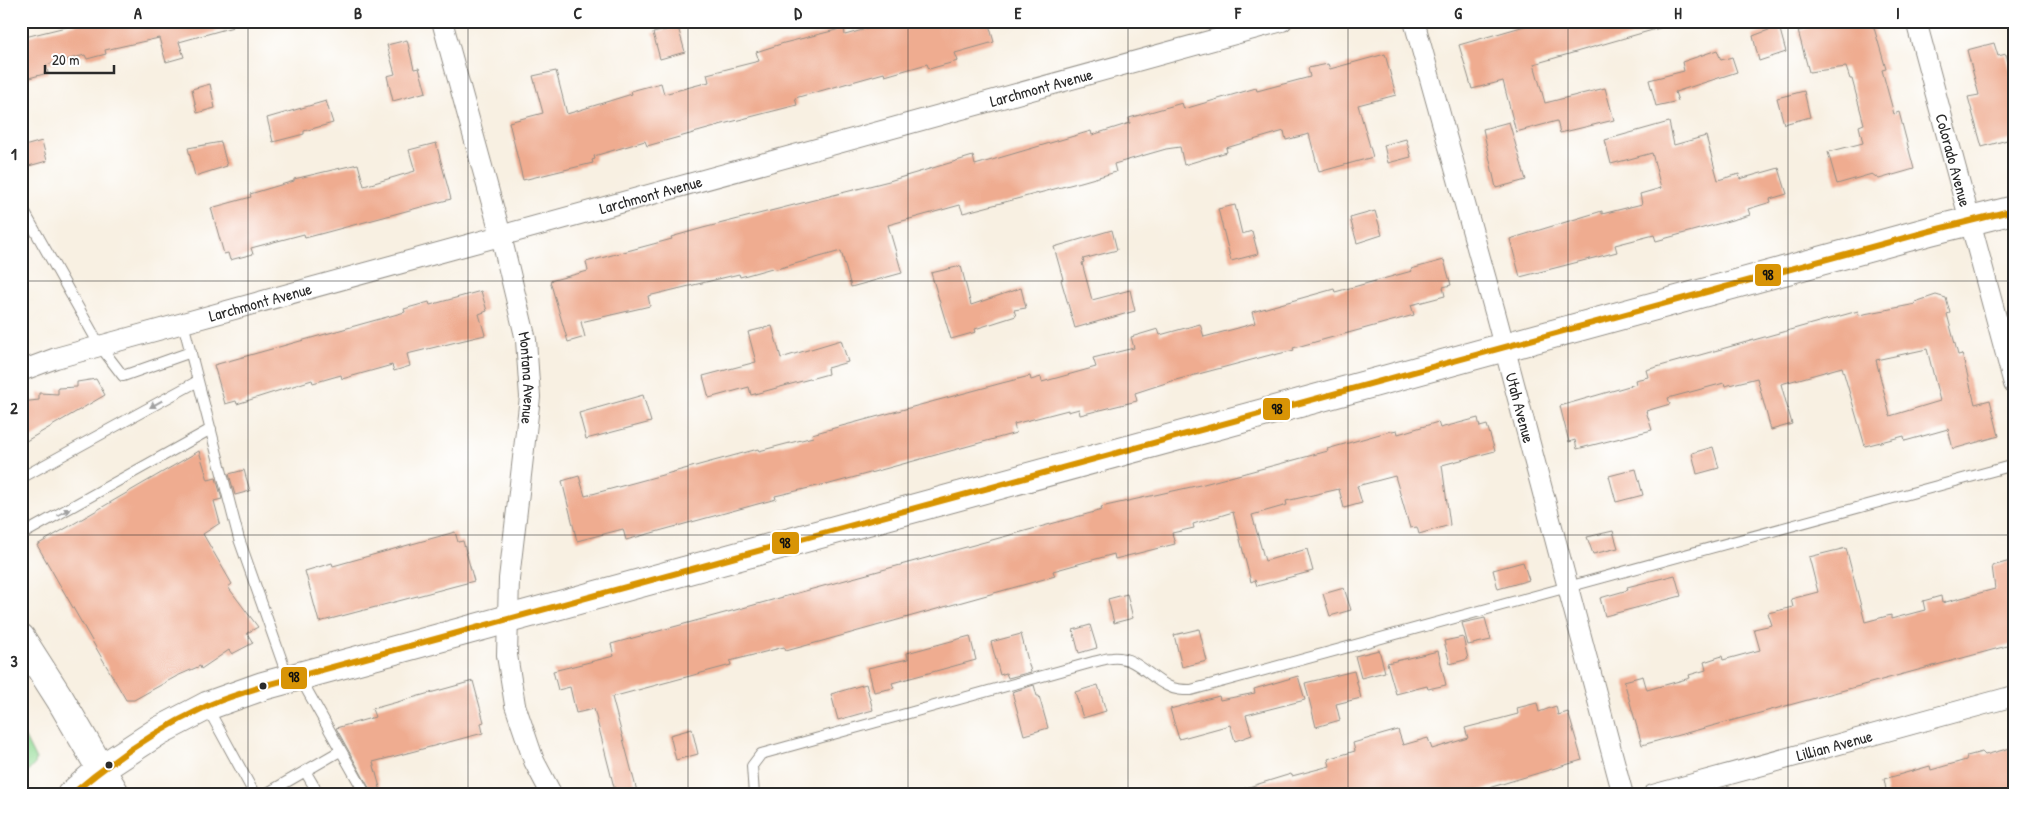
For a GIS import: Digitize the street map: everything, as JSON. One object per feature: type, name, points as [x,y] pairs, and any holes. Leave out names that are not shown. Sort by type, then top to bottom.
[{"type":"street","name":"Montana Avenue","points":[[442,21],[501,236],[526,340],[530,396],[509,579],[506,620],[507,656],[515,705],[534,761],[552,795]]},
{"type":"street","name":"Larchmont Avenue","points":[[21,372],[56,358],[1282,21]]},
{"type":"street","name":"Utah Avenue","points":[[1414,21],[1504,347],[1623,795]]},
{"type":"street","name":"Colorado Avenue","points":[[1916,21],[2014,384]]},
{"type":"street","points":[[71,795],[101,769],[143,741],[206,706],[293,677],[2014,210]]},
{"type":"street","points":[[21,638],[60,699],[116,795]]},
{"type":"street","name":"Lillian Avenue","points":[[1653,795],[2014,696]]},
{"type":"lane","points":[[21,206],[100,346],[123,376],[191,352]]},
{"type":"lane","points":[[183,323],[239,539],[293,677],[366,795]]},
{"type":"lane","points":[[21,478],[198,381]]},
{"type":"lane","points":[[21,535],[211,429]]},
{"type":"lane","points":[[754,795],[752,766],[761,754],[1093,662],[1112,658],[1124,659],[1144,667],[1159,681],[1170,687],[1192,690],[2014,465]]},
{"type":"lane","points":[[206,706],[255,795]]},
{"type":"lane","points":[[264,795],[340,751]]},
{"type":"lane","points":[[305,771],[319,795]]},
{"type":"green space","points":[[21,730],[36,760],[35,764],[21,779]]},
{"type":"building","points":[[90,21],[232,21],[233,27],[179,42],[184,57],[166,62],[159,38],[105,50],[106,54],[87,59],[85,55],[46,65],[48,73],[21,80],[21,38]]},
{"type":"building","points":[[894,21],[988,21],[994,42],[955,53],[958,61],[929,69],[927,64],[885,76],[884,73],[795,98],[797,105],[647,146],[645,141],[594,156],[593,163],[523,180],[509,122],[543,113],[533,76],[556,71],[567,114],[632,94],[631,91],[661,83],[664,94],[709,82],[707,74],[759,61],[756,52],[784,43],[844,28],[845,35]]},
{"type":"building","points":[[1542,21],[1662,21],[1663,27],[1534,64],[1545,103],[1605,88],[1614,120],[1560,133],[1557,121],[1516,132],[1503,81],[1472,89],[1459,45]]},
{"type":"building","points":[[1834,21],[1872,21],[1886,69],[1882,70],[1894,114],[1899,112],[1914,169],[1879,179],[1872,174],[1837,184],[1828,152],[1863,143],[1859,126],[1864,124],[1852,79],[1850,79],[1846,67],[1809,72],[1798,31]]},
{"type":"building","points":[[1779,26],[1786,52],[1759,61],[1753,36]]},
{"type":"building","points":[[678,27],[685,52],[660,59],[653,33]]},
{"type":"building","points":[[407,40],[414,69],[419,68],[426,92],[393,101],[387,76],[395,74],[387,45]]},
{"type":"building","points":[[1994,43],[1998,56],[2006,54],[2014,85],[2014,138],[1982,147],[1968,97],[1979,95],[1967,50]]},
{"type":"building","points":[[1717,50],[1721,60],[1732,57],[1737,72],[1675,92],[1678,101],[1656,106],[1649,80],[1684,71],[1682,62]]},
{"type":"building","points":[[1385,54],[1396,95],[1358,105],[1373,157],[1319,172],[1309,134],[1286,140],[1284,131],[1226,148],[1227,152],[1184,165],[1180,147],[1166,149],[1114,164],[1116,172],[1081,182],[963,213],[960,205],[888,225],[902,273],[851,287],[841,251],[773,270],[772,268],[740,277],[739,274],[648,296],[650,306],[581,322],[585,337],[568,342],[550,281],[588,271],[586,262],[672,239],[671,237],[703,228],[889,181],[973,156],[975,165],[1091,131],[1092,135],[1130,123],[1129,118],[1182,103],[1184,109],[1256,88],[1257,91],[1310,77],[1308,68],[1328,64],[1330,69]]},
{"type":"building","points":[[210,84],[215,108],[197,113],[192,89]]},
{"type":"building","points":[[1804,91],[1810,117],[1784,124],[1777,98]]},
{"type":"building","points":[[326,101],[333,123],[304,131],[304,134],[273,142],[267,118]]},
{"type":"building","points":[[1509,122],[1526,180],[1496,188],[1483,129]]},
{"type":"building","points":[[1669,122],[1674,145],[1706,136],[1718,180],[1739,174],[1740,179],[1779,168],[1787,194],[1770,199],[1771,202],[1748,209],[1750,215],[1656,241],[1654,235],[1615,245],[1617,252],[1520,277],[1510,239],[1602,211],[1602,214],[1642,204],[1640,194],[1661,188],[1652,153],[1611,164],[1605,140]]},
{"type":"building","points":[[1406,139],[1411,157],[1388,163],[1384,145]]},
{"type":"building","points":[[42,141],[47,161],[25,167],[21,147]]},
{"type":"building","points":[[221,142],[227,166],[195,176],[188,148]]},
{"type":"building","points":[[436,143],[451,199],[305,238],[304,234],[251,248],[253,254],[230,260],[228,253],[224,254],[211,208],[251,197],[250,194],[294,181],[294,179],[358,164],[364,186],[415,171],[409,150]]},
{"type":"building","points":[[1235,205],[1242,234],[1252,231],[1258,254],[1231,261],[1218,209]]},
{"type":"building","points":[[1375,211],[1382,235],[1357,243],[1350,218]]},
{"type":"building","points":[[1112,230],[1117,250],[1083,259],[1084,262],[1082,263],[1092,300],[1130,290],[1135,311],[1075,328],[1061,280],[1063,279],[1054,247]]},
{"type":"building","points":[[1444,260],[1451,285],[1443,287],[1445,296],[1411,305],[1414,315],[1293,348],[1294,350],[1172,381],[1135,393],[1137,401],[1080,415],[1079,409],[1068,412],[1068,410],[1014,424],[1016,433],[826,485],[775,496],[776,499],[626,540],[623,529],[577,541],[562,481],[579,476],[585,496],[758,449],[759,451],[813,437],[812,434],[1030,376],[1031,380],[1041,377],[1042,382],[1096,367],[1093,358],[1134,348],[1131,337],[1158,329],[1160,335],[1200,324],[1204,337],[1255,323],[1252,312],[1334,289],[1335,292],[1412,271],[1411,269]]},
{"type":"building","points":[[961,266],[971,305],[1021,288],[1026,308],[1014,310],[1016,316],[975,329],[976,332],[951,339],[931,273]]},
{"type":"building","points":[[481,291],[487,311],[479,314],[485,335],[407,354],[410,366],[394,371],[392,365],[342,379],[341,375],[313,383],[312,380],[237,404],[236,401],[225,404],[214,365],[405,312],[404,309],[429,302],[430,305]]},
{"type":"building","points":[[1936,295],[1946,298],[1950,313],[1947,314],[1958,355],[1962,354],[1975,404],[1990,400],[1999,436],[1953,449],[1948,429],[1905,441],[1904,436],[1865,446],[1842,367],[1781,384],[1792,424],[1771,430],[1757,378],[1725,386],[1724,383],[1668,398],[1670,404],[1646,411],[1652,430],[1577,449],[1575,440],[1569,442],[1560,406],[1636,384],[1635,380],[1648,377],[1646,370],[1858,311],[1859,315],[1916,304],[1915,302]],"holes":[[[1927,349],[1940,401],[1890,416],[1876,360]]]},
{"type":"building","points":[[772,326],[781,358],[841,340],[848,362],[827,368],[828,374],[751,395],[749,387],[709,398],[703,376],[756,362],[748,332]]},
{"type":"building","points":[[96,379],[105,395],[21,444],[21,402],[39,400],[39,393],[58,394],[58,388],[77,387],[77,382]]},
{"type":"building","points":[[643,395],[651,422],[586,439],[579,413]]},
{"type":"building","points":[[1478,418],[1480,427],[1487,425],[1495,451],[1442,465],[1450,525],[1419,534],[1417,527],[1410,528],[1395,476],[1357,486],[1362,503],[1344,508],[1339,489],[1286,501],[1287,505],[1252,515],[1265,561],[1307,549],[1313,571],[1257,586],[1255,580],[1251,582],[1233,512],[1193,524],[1194,528],[1172,533],[1175,544],[1115,559],[1114,554],[1053,571],[1055,576],[786,651],[784,647],[730,661],[731,665],[612,697],[638,795],[616,795],[594,709],[576,713],[570,687],[558,690],[553,671],[614,656],[611,644],[1102,510],[1101,507],[1200,485],[1328,451],[1327,449],[1387,432],[1397,430],[1398,434],[1438,422],[1440,428]]},
{"type":"building","points":[[1713,447],[1719,468],[1697,474],[1692,453]]},
{"type":"building","points":[[199,451],[208,480],[216,478],[222,499],[214,501],[220,523],[203,534],[232,584],[228,587],[258,627],[247,633],[253,643],[232,654],[229,650],[201,669],[200,666],[177,676],[134,700],[126,700],[37,545]]},
{"type":"building","points":[[1636,469],[1643,495],[1616,502],[1609,476]]},
{"type":"building","points":[[244,470],[250,491],[235,495],[229,474]]},
{"type":"building","points":[[1613,531],[1618,548],[1593,554],[1587,537]]},
{"type":"building","points":[[455,532],[458,542],[463,541],[474,581],[319,622],[305,571],[332,563],[333,566]]},
{"type":"building","points":[[1846,548],[1865,622],[1891,615],[1891,619],[1925,610],[1923,601],[1941,596],[1942,603],[1995,589],[1992,566],[2014,560],[2014,644],[1642,745],[1624,681],[1643,676],[1647,690],[1690,678],[1689,675],[1706,670],[1704,662],[1722,656],[1723,660],[1760,650],[1754,629],[1772,625],[1768,613],[1793,607],[1791,599],[1818,592],[1809,557]]},
{"type":"building","points":[[1523,562],[1529,580],[1498,589],[1493,570]]},
{"type":"building","points":[[1675,575],[1681,596],[1605,616],[1600,598],[1628,590],[1627,587]]},
{"type":"building","points":[[1344,588],[1351,610],[1330,616],[1323,594]]},
{"type":"building","points":[[1127,594],[1133,618],[1114,623],[1108,599]]},
{"type":"building","points":[[1485,618],[1491,640],[1468,645],[1462,623]]},
{"type":"building","points":[[1090,625],[1097,648],[1079,653],[1073,630]]},
{"type":"building","points":[[1199,629],[1207,661],[1182,667],[1174,635]]},
{"type":"building","points":[[1021,634],[1031,672],[1008,678],[1006,673],[1000,675],[991,642]]},
{"type":"building","points":[[970,636],[976,660],[892,683],[894,688],[874,692],[868,668],[908,659],[907,653]]},
{"type":"building","points":[[1463,637],[1468,659],[1450,664],[1444,641]]},
{"type":"building","points":[[1379,650],[1385,672],[1361,678],[1355,656]]},
{"type":"building","points":[[1438,651],[1446,685],[1428,689],[1427,686],[1396,694],[1387,663]]},
{"type":"building","points":[[1354,671],[1361,698],[1336,704],[1340,720],[1316,727],[1305,683]]},
{"type":"building","points":[[1298,676],[1305,700],[1246,715],[1252,735],[1235,741],[1230,725],[1179,739],[1170,709],[1219,696],[1220,700],[1255,693],[1254,689]]},
{"type":"building","points":[[473,681],[484,722],[481,723],[483,733],[373,762],[382,795],[373,795],[336,728],[375,717],[372,709]]},
{"type":"building","points":[[866,684],[873,710],[838,720],[831,694]]},
{"type":"building","points":[[1034,685],[1048,728],[1024,735],[1012,692]]},
{"type":"building","points":[[1098,685],[1106,711],[1083,718],[1075,692]]},
{"type":"building","points":[[1537,703],[1539,712],[1556,706],[1558,715],[1568,712],[1582,760],[1460,795],[1240,795],[1239,790],[1291,774],[1292,776],[1330,766],[1328,759],[1355,751],[1353,743],[1398,730],[1403,745],[1428,738],[1432,749],[1468,738],[1465,728],[1518,714],[1517,708]]},
{"type":"building","points":[[692,729],[698,754],[676,760],[670,735]]},
{"type":"building","points":[[2014,747],[2014,795],[1887,795],[1884,779],[1930,766],[1931,770],[1966,760],[1967,756],[1982,752],[1985,755]]},
{"type":"transit line","name":"98","points":[[71,795],[118,758],[169,726],[226,698],[263,686],[1930,231],[2014,210]]}]
